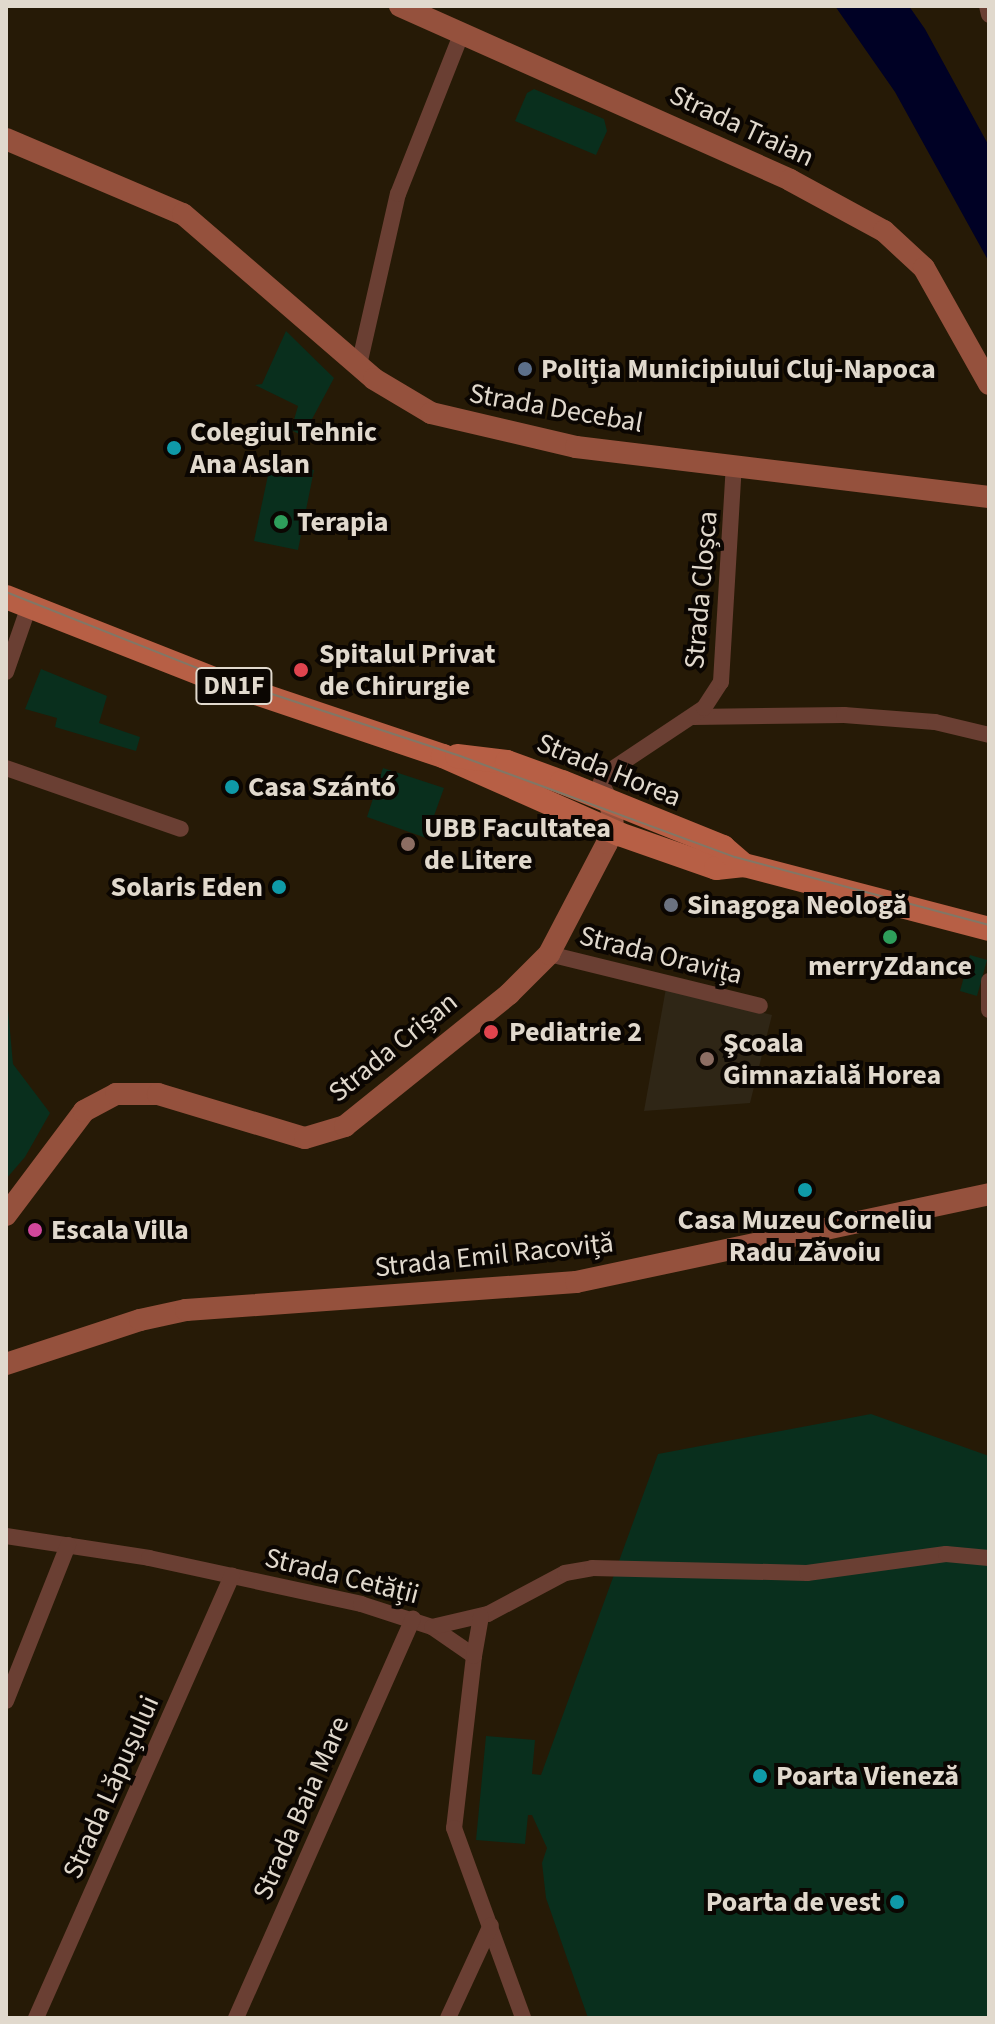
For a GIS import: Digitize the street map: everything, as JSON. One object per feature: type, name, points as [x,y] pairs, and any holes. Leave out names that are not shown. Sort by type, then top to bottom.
[{"type":"main road","name":"Strada Horea","points":[[6,597],[214,679],[443,756],[612,831],[716,868],[744,865],[989,929]]},
{"type":"main road","name":"Strada Horea","points":[[443,756],[507,762],[723,847],[744,865]]},
{"type":"street","name":"Strada Traian","points":[[400,6],[790,180],[884,231],[924,268],[989,384]]},
{"type":"street","points":[[987,6],[989,15]]},
{"type":"street","points":[[359,365],[398,194],[462,32]]},
{"type":"street","name":"Strada Decebal","points":[[6,139],[183,214],[399,397],[479,427],[576,447],[989,497]]},
{"type":"street","name":"Strada Cloșca","points":[[611,802],[601,782],[605,774],[693,717],[714,696],[725,663],[734,465]]},
{"type":"street","points":[[6,672],[29,606]]},
{"type":"street","points":[[693,717],[844,715],[935,722],[989,735]]},
{"type":"street","points":[[6,768],[181,829]]},
{"type":"street","name":"Strada Crișan","points":[[6,1215],[77,1118],[95,1102],[116,1094],[158,1094],[305,1138],[339,1129],[509,994],[549,954],[612,831],[611,802]]},
{"type":"street","name":"Strada Oravița","points":[[549,954],[760,1006]]},
{"type":"street","points":[[989,981],[989,1010]]},
{"type":"street","name":"Strada Emil Racoviță","points":[[6,1364],[140,1320],[186,1310],[576,1282],[989,1194]]},
{"type":"street","name":"Strada Cetății","points":[[6,1536],[232,1575],[413,1618],[432,1627],[481,1617],[565,1573],[592,1568],[807,1573],[946,1554],[989,1558]]},
{"type":"street","points":[[6,1701],[68,1545]]},
{"type":"street","name":"Strada Lăpușului","points":[[36,2018],[232,1575]]},
{"type":"street","points":[[481,1617],[453,1809],[454,1828],[523,2018]]},
{"type":"street","name":"Strada Baia Mare","points":[[236,2018],[413,1618]]},
{"type":"street","points":[[432,1627],[474,1656]]},
{"type":"street","points":[[448,2018],[491,1925]]},
{"type":"shaded area","name":"Şcoala Gimnazială Horea","points":[[666,988],[772,1015],[750,1103],[644,1111]]},
{"type":"green space","points":[[534,89],[604,119],[607,131],[596,155],[515,121],[527,93]]},
{"type":"green space","points":[[286,331],[334,378],[303,436],[291,430],[298,406],[255,385],[262,384]]},
{"type":"green space","name":"Terapia","points":[[271,461],[314,470],[298,550],[254,541]]},
{"type":"green space","points":[[41,669],[107,696],[99,723],[140,737],[136,751],[55,727],[57,718],[25,709]]},
{"type":"green space","points":[[383,768],[444,788],[426,838],[367,817]]},
{"type":"green space","points":[[970,955],[987,960],[977,996],[960,991]]},
{"type":"green space","points":[[6,987],[13,1064],[50,1113],[25,1157],[6,1179]]},
{"type":"green space","points":[[871,1414],[989,1456],[989,2018],[588,2018],[546,1898],[542,1863],[547,1848],[532,1815],[528,1815],[525,1844],[476,1840],[486,1736],[535,1740],[532,1774],[541,1775],[658,1454]]},
{"type":"water","points":[[835,6],[909,6],[925,29],[989,146],[989,262],[895,92]]},
{"type":"tram line","points":[[6,592],[217,676],[460,756],[735,857],[989,925]]},
{"type":"place","name":"Poliția Municipiului Cluj-Napoca","points":[[525,369]]},
{"type":"place","name":"Colegiul Tehnic Ana Aslan","points":[[174,448]]},
{"type":"place","name":"Terapia","points":[[281,522]]},
{"type":"place","name":"Spitalul Privat de Chirurgie","points":[[301,670]]},
{"type":"place","name":"Casa Szántó","points":[[232,787]]},
{"type":"place","name":"UBB Facultatea de Litere","points":[[408,844]]},
{"type":"place","name":"Solaris Eden","points":[[279,887]]},
{"type":"place","name":"Sinagoga Neologă","points":[[671,905]]},
{"type":"place","name":"merryZdance","points":[[890,937]]},
{"type":"place","name":"Pediatrie 2","points":[[491,1032]]},
{"type":"place","name":"Şcoala Gimnazială Horea","points":[[707,1059]]},
{"type":"place","name":"Casa Muzeu Corneliu Radu Zăvoiu","points":[[805,1190]]},
{"type":"place","name":"Escala Villa","points":[[35,1230]]},
{"type":"place","name":"Poarta Vieneză","points":[[760,1776]]},
{"type":"place","name":"Poarta de vest","points":[[897,1902]]}]
